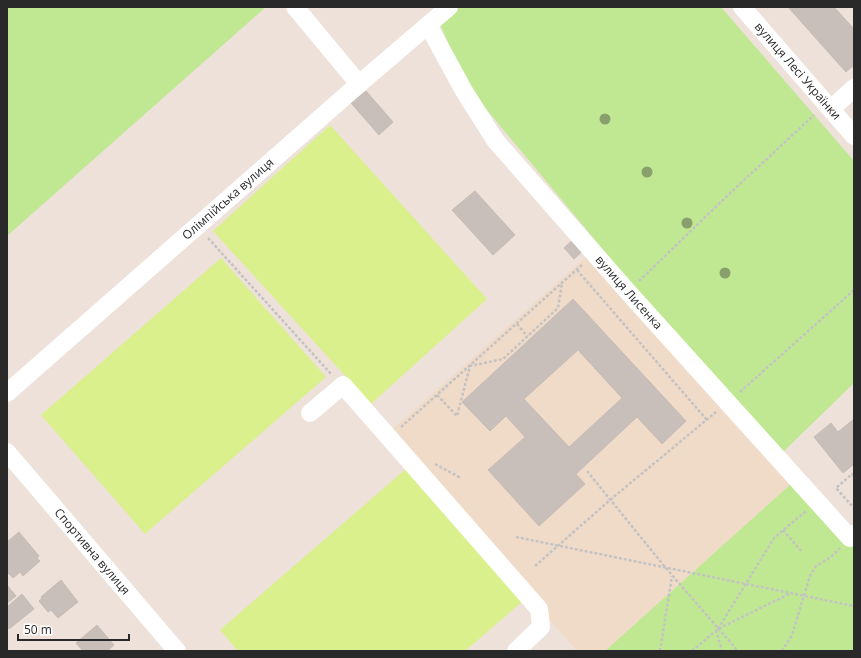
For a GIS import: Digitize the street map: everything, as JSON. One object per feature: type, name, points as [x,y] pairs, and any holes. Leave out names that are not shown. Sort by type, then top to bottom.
[{"type":"street","points":[[295,7],[359,84]]},
{"type":"street","name":"Олімпійська вулиця","points":[[7,393],[359,84],[449,7]]},
{"type":"street","name":"вулиця Лесі Українки","points":[[742,7],[824,110],[854,136]]},
{"type":"street","name":"вулиця Лисенка","points":[[428,25],[464,91],[495,140],[628,292],[728,403],[817,501],[852,536]]},
{"type":"street","points":[[824,110],[854,88]]},
{"type":"street","points":[[310,413],[343,385],[388,438],[540,609],[541,627],[516,651]]},
{"type":"street","name":"Спортивна вулиця","points":[[7,452],[177,651]]},
{"type":"path","points":[[628,292],[727,196],[824,110]]},
{"type":"path","points":[[197,226],[319,361],[343,385]]},
{"type":"path","points":[[388,438],[595,254]]},
{"type":"path","points":[[576,270],[707,420]]},
{"type":"path","points":[[470,366],[503,359],[558,308],[562,283]]},
{"type":"path","points":[[535,566],[610,500],[728,403],[854,290]]},
{"type":"path","points":[[516,324],[527,336]]},
{"type":"path","points":[[437,395],[457,416],[470,366]]},
{"type":"path","points":[[587,471],[672,576],[717,629],[738,651]]},
{"type":"path","points":[[854,476],[852,474],[836,488],[854,508]]},
{"type":"path","points":[[722,651],[717,629],[774,538],[817,501]]},
{"type":"path","points":[[783,530],[801,551]]},
{"type":"path","points":[[782,651],[792,635],[810,576],[816,566],[831,557],[852,536]]},
{"type":"path","points":[[516,537],[854,606]]},
{"type":"path","points":[[660,651],[672,576]]},
{"type":"path","points":[[692,651],[717,629],[791,593]]},
{"type":"shaded area","points":[[587,256],[791,484],[605,651],[577,651],[386,435]]},
{"type":"green space","points":[[7,7],[266,7],[7,236]]},
{"type":"green space","points":[[459,7],[721,7],[854,161],[854,383],[781,454],[660,318],[467,86],[440,24]]},
{"type":"green space","points":[[330,125],[487,299],[371,404],[213,231]]},
{"type":"green space","points":[[221,258],[326,377],[145,534],[41,415]]},
{"type":"green space","points":[[407,468],[523,601],[465,651],[238,651],[220,630]]},
{"type":"green space","points":[[791,484],[854,540],[854,651],[605,651]]},
{"type":"building","points":[[788,7],[834,7],[854,29],[854,65],[846,72]]},
{"type":"building","points":[[366,91],[393,122],[379,135],[351,103]]},
{"type":"building","points":[[475,191],[515,235],[493,255],[452,210]]},
{"type":"building","points":[[576,237],[586,248],[574,259],[564,248]]},
{"type":"building","points":[[573,299],[686,421],[662,444],[637,417],[576,474],[585,484],[539,526],[488,470],[525,437],[506,416],[490,431],[462,402]],"holes":[[[578,350],[622,398],[569,447],[524,399]]]},
{"type":"building","points":[[854,419],[854,464],[843,473],[814,437],[831,423],[838,432]]},
{"type":"building","points":[[19,532],[39,556],[37,558],[40,561],[23,576],[20,572],[13,578],[7,572],[7,542]]},
{"type":"building","points":[[61,580],[78,602],[58,618],[51,610],[48,612],[39,601],[42,598],[41,597]]},
{"type":"building","points":[[7,585],[16,596],[7,603]]},
{"type":"building","points":[[22,594],[34,609],[9,629],[7,626],[7,607]]},
{"type":"building","points":[[97,625],[114,645],[107,651],[83,651],[76,643]]}]
